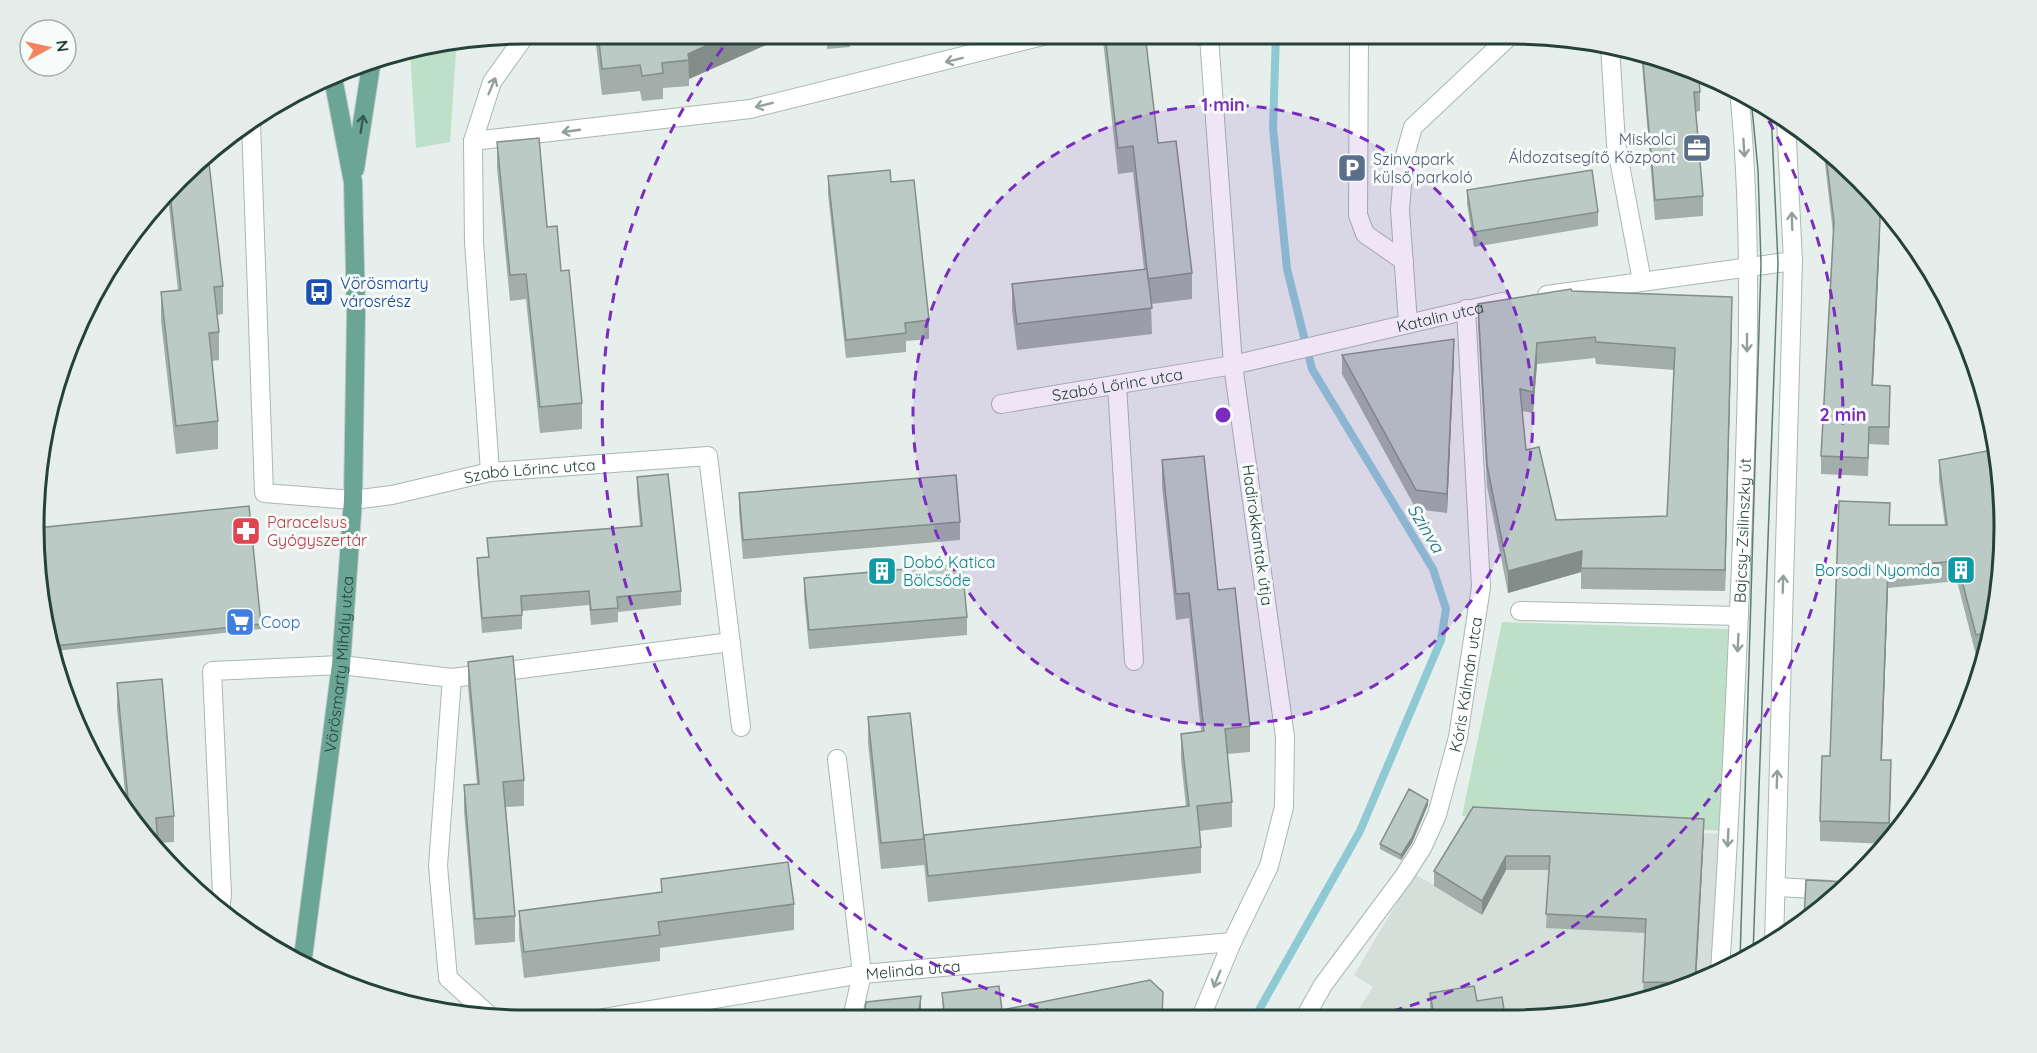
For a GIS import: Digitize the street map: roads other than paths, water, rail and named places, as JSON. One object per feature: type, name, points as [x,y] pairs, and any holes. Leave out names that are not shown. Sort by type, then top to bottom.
[{"type":"main road","name":"Vörösmarty Mihály utca","points":[[352,182],[370,69]]},
{"type":"main road","name":"Vörösmarty Mihály utca","points":[[303,955],[341,664],[353,500],[356,313],[352,182],[334,84]]},
{"type":"street","points":[[490,472],[474,242],[472,141],[492,82],[519,44]]},
{"type":"street","points":[[472,141],[750,109],[1011,44]]},
{"type":"street","name":"Hadirokkantak útja","points":[[1204,1010],[1232,942],[1269,866],[1284,807],[1285,737],[1233,365],[1214,44]]},
{"type":"street","points":[[1359,44],[1358,215],[1365,234],[1404,261]]},
{"type":"street","points":[[1408,323],[1400,210],[1404,159],[1413,127],[1501,44]]},
{"type":"street","points":[[1611,54],[1616,144],[1642,281]]},
{"type":"street","name":"Bajcsy-Zsilinszky út","points":[[1721,962],[1739,616],[1747,398],[1748,266],[1740,102]]},
{"type":"street","name":"Szabó Lőrinc utca","points":[[251,130],[264,493],[353,500],[392,495],[490,472],[708,456],[731,642]]},
{"type":"street","points":[[1775,931],[1792,261],[1786,130]]},
{"type":"street","name":"Katalin utca","points":[[1233,365],[1466,309],[1642,281],[1792,261]]},
{"type":"street","name":"Kóris Kálmán utca","points":[[1309,1010],[1323,985],[1404,876],[1422,848],[1437,815],[1458,737],[1481,587],[1466,309]]},
{"type":"street","name":"Szabó Lőrinc utca","points":[[1001,404],[1233,365]]},
{"type":"street","points":[[1117,385],[1134,661]]},
{"type":"street","points":[[1520,611],[1739,616]]},
{"type":"street","points":[[221,901],[212,671],[341,664],[452,678],[731,642],[741,727]]},
{"type":"street","points":[[452,678],[438,866],[448,978],[479,1007]]},
{"type":"street","points":[[837,759],[862,974],[854,1010]]},
{"type":"street","points":[[1777,887],[1828,890]]},
{"type":"street","name":"Melinda utca","points":[[650,1010],[862,974],[1232,942]]},
{"type":"waterway","name":"Szinva","points":[[1259,1010],[1360,831],[1441,640],[1446,609],[1433,569],[1312,369],[1287,269],[1273,128],[1276,44]]},
{"type":"tram line","points":[[1740,951],[1761,264],[1758,170],[1752,108]]},
{"type":"tram line","points":[[1753,944],[1778,263],[1771,120]]},
{"type":"place","name":"Miskolci Áldozatsegítő Központ","points":[[1697,148]]},
{"type":"place","name":"Szinvapark külső parkoló","points":[[1352,168]]},
{"type":"place","name":"Vörösmarty városrész","points":[[319,292]]},
{"type":"place","name":"Paracelsus Gyógyszertár","points":[[246,531]]},
{"type":"place","name":"Borsodi Nyomda","points":[[1961,570]]},
{"type":"place","name":"Dobó Katica Bölcsőde","points":[[882,571]]},
{"type":"place","name":"Coop","points":[[240,622]]}]
